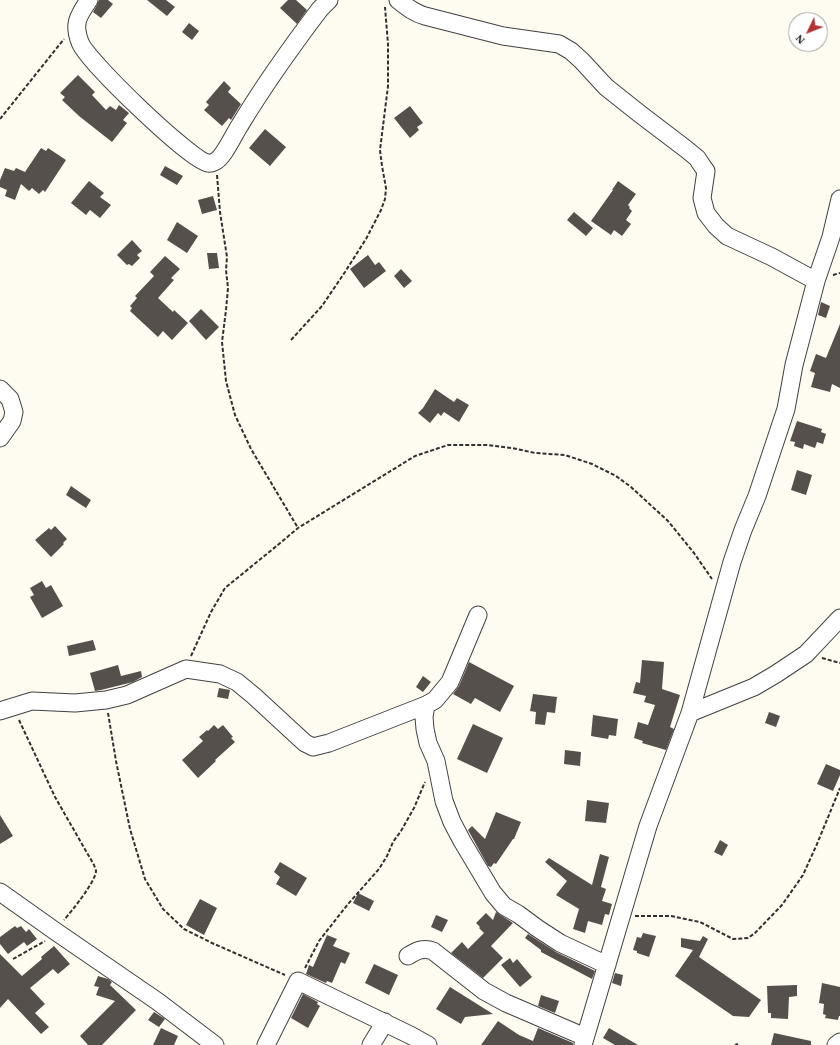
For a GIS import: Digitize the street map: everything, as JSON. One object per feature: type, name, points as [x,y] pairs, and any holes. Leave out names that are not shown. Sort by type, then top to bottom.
[{"type":"street","points":[[89,0],[81,12],[77,24],[80,43],[88,56],[128,98],[182,147],[208,163],[215,162],[221,157],[273,74],[320,8],[329,0]]},
{"type":"street","points":[[392,4],[409,9],[417,14],[503,36],[559,44],[571,51],[606,87],[697,158],[706,171],[702,198],[706,213],[716,226],[727,236],[772,257],[816,281]]},
{"type":"street","points":[[408,956],[424,949],[433,951],[484,991],[584,1041],[648,826],[690,713],[734,556],[757,496],[786,410],[794,365],[816,281],[835,238],[840,199]]},
{"type":"street","points":[[0,389],[10,399],[14,412],[12,422],[0,438]]},
{"type":"street","points":[[7,709],[32,702],[75,703],[106,700],[127,695],[186,669],[220,674],[237,682],[305,744],[313,747],[329,743],[426,705],[435,700],[450,682],[478,615]]},
{"type":"street","points":[[690,713],[754,687],[776,674],[806,654],[840,618]]},
{"type":"street","points":[[426,705],[424,717],[425,729],[428,743],[436,761],[444,801],[462,842],[493,893],[504,906],[560,943],[607,965]]},
{"type":"street","points":[[0,892],[157,1001],[215,1045]]},
{"type":"street","points":[[266,1045],[298,981],[385,1022],[428,1045]]},
{"type":"street","points":[[371,1045],[385,1022]]},
{"type":"street","points":[[836,1045],[840,1042]]},
{"type":"path","points":[[291,340],[322,306],[346,272],[366,239],[385,199],[386,188],[380,150],[388,86],[388,44],[392,4]]},
{"type":"path","points":[[0,119],[77,24]]},
{"type":"path","points":[[215,162],[220,212],[227,257],[226,270],[228,288],[222,342],[226,380],[235,415],[251,449],[298,528]]},
{"type":"path","points":[[186,669],[211,612],[225,588],[298,528],[415,456],[448,445],[487,445],[535,453],[565,455],[592,464],[616,476],[631,487],[668,521],[694,553],[723,595]]},
{"type":"path","points":[[106,700],[116,761],[130,830],[146,879],[163,909],[184,929],[298,981],[319,941],[387,856],[393,842],[401,832],[414,808],[429,771],[436,761]]},
{"type":"path","points":[[7,709],[96,870],[94,878],[87,889],[50,938],[13,958]]},
{"type":"path","points":[[622,916],[671,916],[700,922],[733,939],[748,938],[755,934],[782,905],[803,875],[840,788]]},
{"type":"building","points":[[99,0],[108,0],[113,4],[101,18],[93,12]]},
{"type":"building","points":[[147,0],[166,0],[175,7],[167,16]]},
{"type":"building","points":[[288,0],[296,0],[307,10],[297,24],[280,8]]},
{"type":"building","points":[[189,23],[199,31],[192,40],[182,32]]},
{"type":"building","points":[[78,75],[95,92],[92,95],[106,110],[110,106],[116,110],[119,105],[129,113],[123,120],[127,123],[112,142],[79,116],[62,100],[65,97],[60,93]]},
{"type":"building","points":[[224,81],[231,88],[228,92],[241,104],[231,120],[229,118],[222,126],[204,110],[209,105],[206,102]]},
{"type":"building","points":[[410,106],[423,123],[417,127],[419,130],[410,138],[394,118]]},
{"type":"building","points":[[265,129],[286,147],[270,166],[249,148]]},
{"type":"building","points":[[41,148],[46,151],[48,148],[66,160],[45,192],[43,190],[39,194],[32,188],[29,191],[21,184],[15,200],[5,196],[7,190],[0,187],[0,180],[5,168],[14,171],[16,168],[25,172]]},
{"type":"building","points":[[165,166],[183,176],[177,185],[160,175]]},
{"type":"building","points":[[89,181],[104,193],[100,197],[111,205],[100,218],[90,210],[86,215],[71,203]]},
{"type":"building","points":[[618,181],[636,194],[628,205],[632,211],[626,220],[631,224],[622,236],[614,230],[611,235],[591,221]]},
{"type":"building","points":[[213,196],[217,210],[202,214],[198,200]]},
{"type":"building","points":[[574,212],[593,228],[586,236],[567,220]]},
{"type":"building","points":[[177,222],[198,236],[187,253],[167,240]]},
{"type":"building","points":[[132,240],[142,251],[137,255],[140,258],[132,266],[129,264],[127,265],[117,255]]},
{"type":"building","points":[[207,253],[217,253],[219,268],[209,269]]},
{"type":"building","points":[[368,255],[375,265],[379,262],[386,271],[364,288],[350,269]]},
{"type":"building","points":[[165,256],[180,269],[171,278],[174,280],[158,298],[188,323],[172,340],[163,331],[158,337],[130,311],[132,308],[130,306],[137,298],[135,296],[154,276],[150,272]]},
{"type":"building","points":[[401,269],[412,281],[404,288],[394,276]]},
{"type":"building","points":[[821,302],[830,306],[826,318],[818,315]]},
{"type":"building","points":[[201,309],[219,327],[206,340],[189,321]]},
{"type":"building","points":[[840,324],[840,388],[832,384],[830,392],[811,387],[815,373],[810,371],[816,354],[826,358]]},
{"type":"building","points":[[435,389],[454,402],[457,398],[469,405],[459,422],[444,412],[441,416],[438,413],[430,423],[418,413]]},
{"type":"building","points":[[797,421],[822,429],[821,432],[826,434],[823,444],[817,442],[815,448],[804,444],[803,449],[794,446],[795,442],[790,441]]},
{"type":"building","points":[[797,470],[812,475],[806,495],[791,490]]},
{"type":"building","points":[[71,486],[91,500],[86,508],[66,495]]},
{"type":"building","points":[[55,526],[67,539],[51,557],[35,540],[49,528],[51,530]]},
{"type":"building","points":[[42,581],[46,588],[51,585],[63,606],[42,618],[30,597],[34,595],[30,588]]},
{"type":"building","points":[[93,640],[96,650],[69,656],[67,646]]},
{"type":"building","points":[[642,660],[664,662],[662,689],[680,695],[670,727],[674,729],[666,750],[642,743],[643,741],[634,738],[638,722],[648,725],[655,705],[644,702],[646,696],[633,693],[636,682],[640,683]]},
{"type":"building","points":[[469,662],[514,686],[500,712],[475,698],[471,704],[453,694],[459,686]]},
{"type":"building","points":[[118,665],[121,676],[141,671],[142,677],[133,682],[95,691],[90,673]]},
{"type":"building","points":[[423,676],[431,682],[423,692],[416,687]]},
{"type":"building","points":[[219,688],[230,690],[228,699],[217,697]]},
{"type":"building","points":[[533,694],[557,697],[555,713],[547,712],[545,725],[535,724],[536,712],[530,711]]},
{"type":"building","points":[[769,712],[780,716],[776,727],[765,723]]},
{"type":"building","points":[[593,715],[618,719],[616,736],[609,735],[608,739],[591,736]]},
{"type":"building","points":[[473,724],[503,738],[487,773],[457,759]]},
{"type":"building","points":[[214,725],[218,729],[223,725],[233,737],[231,738],[235,742],[198,778],[182,760],[203,741],[199,737]]},
{"type":"building","points":[[565,750],[581,752],[580,766],[564,764]]},
{"type":"building","points":[[826,764],[840,770],[840,775],[833,791],[817,784]]},
{"type":"building","points":[[587,800],[609,803],[606,823],[585,821]]},
{"type":"building","points":[[496,812],[521,822],[514,839],[496,864],[494,863],[491,867],[488,866],[468,830],[472,826],[485,839]]},
{"type":"building","points":[[0,815],[13,836],[0,844]]},
{"type":"building","points":[[720,840],[728,845],[722,856],[714,852]]},
{"type":"building","points":[[600,854],[609,857],[601,887],[606,889],[602,901],[612,904],[609,915],[605,914],[602,925],[588,921],[585,933],[573,929],[579,909],[556,895],[567,881],[545,862],[549,858],[592,885]]},
{"type":"building","points":[[280,862],[307,878],[296,896],[276,884],[280,877],[274,872]]},
{"type":"building","points":[[358,893],[374,901],[369,911],[353,903]]},
{"type":"building","points":[[200,899],[217,908],[204,935],[186,925]]},
{"type":"building","points":[[496,912],[513,923],[491,946],[503,958],[483,978],[451,953],[462,942],[468,949],[484,933],[476,923],[486,913],[493,920]]},
{"type":"building","points":[[436,915],[448,920],[442,932],[431,927]]},
{"type":"building","points":[[15,926],[17,928],[21,926],[26,932],[29,929],[37,939],[27,946],[24,942],[8,954],[0,944],[0,937]]},
{"type":"building","points":[[643,933],[656,936],[649,957],[633,950],[637,937],[641,938]]},
{"type":"building","points":[[528,934],[556,952],[595,971],[592,979],[541,952],[541,950],[525,938]]},
{"type":"building","points":[[327,935],[337,939],[333,946],[350,953],[345,964],[341,962],[332,983],[327,981],[326,983],[306,974],[309,965],[313,967]]},
{"type":"building","points":[[703,936],[708,939],[699,957],[761,1000],[749,1017],[733,1016],[675,976],[693,950],[681,947],[681,938],[700,941]]},
{"type":"building","points":[[54,946],[70,964],[58,974],[53,969],[30,988],[45,1004],[35,1013],[49,1027],[41,1034],[8,999],[0,1008],[0,954],[22,976],[42,959],[41,957]]},
{"type":"building","points":[[510,958],[513,963],[517,959],[532,977],[520,987],[501,965]]},
{"type":"building","points":[[374,964],[398,975],[389,995],[365,983]]},
{"type":"building","points":[[615,973],[623,975],[621,986],[612,983]]},
{"type":"building","points":[[98,976],[112,982],[110,985],[136,1010],[102,1045],[88,1045],[80,1036],[115,1001],[96,995],[99,987],[94,986]]},
{"type":"building","points":[[822,983],[840,987],[840,1016],[838,1020],[825,1018],[826,1015],[823,1014],[824,1004],[819,1003]]},
{"type":"building","points":[[797,985],[797,996],[789,997],[788,1019],[771,1018],[771,1013],[768,1013],[767,986]]},
{"type":"building","points":[[450,987],[493,1014],[465,1017],[461,1024],[436,1009]]},
{"type":"building","points":[[303,994],[318,1002],[317,1004],[320,1006],[308,1028],[291,1018]]},
{"type":"building","points":[[541,995],[559,1001],[555,1013],[538,1006]]},
{"type":"building","points":[[154,1012],[165,1019],[159,1027],[148,1020]]},
{"type":"building","points":[[498,1021],[519,1035],[533,1041],[538,1028],[573,1043],[573,1045],[481,1045]]},
{"type":"building","points":[[161,1028],[178,1036],[174,1045],[153,1045]]},
{"type":"building","points":[[609,1028],[638,1045],[615,1045],[603,1038]]},
{"type":"building","points":[[774,1033],[811,1041],[811,1045],[771,1045]]}]
